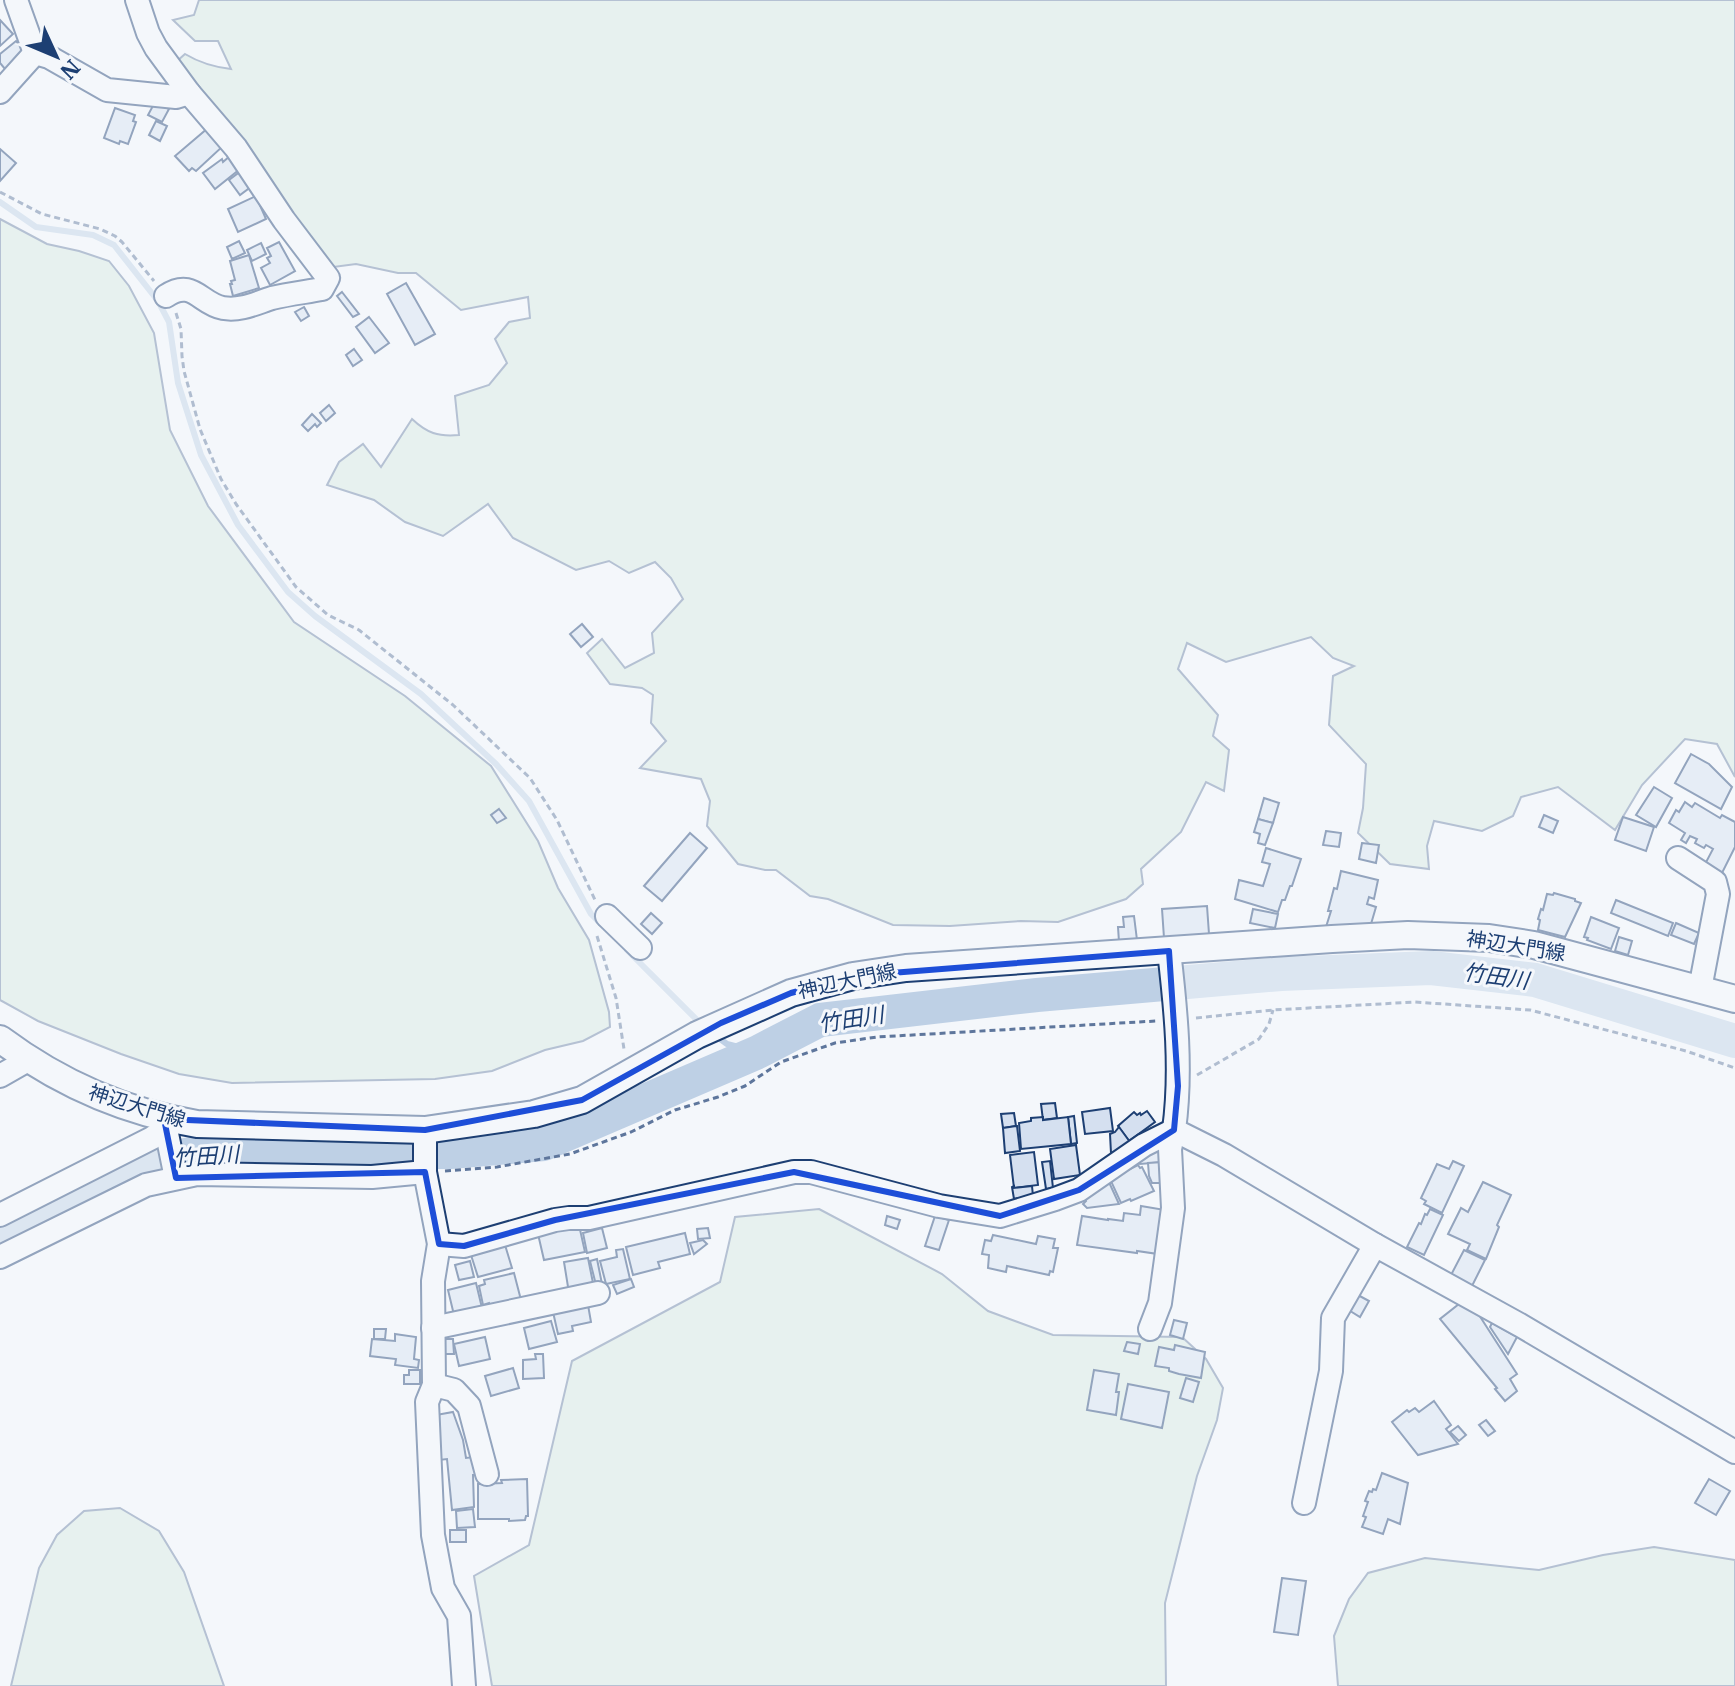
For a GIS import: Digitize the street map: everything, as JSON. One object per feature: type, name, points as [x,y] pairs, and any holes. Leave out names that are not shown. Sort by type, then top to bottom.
[{"type":"main road","name":"神辺大門線","points":[[0,1039],[60,1079],[165,1129],[197,1124],[425,1137],[534,1114],[582,1100],[697,1035],[791,993],[853,976],[906,968],[1170,958],[1317,940],[1393,936],[1489,938],[1534,945],[1735,999]]},
{"type":"street","points":[[16,0],[35,53]]},
{"type":"street","points":[[137,0],[156,48],[236,148],[284,220],[328,278],[322,289],[276,297],[247,307],[221,308],[184,289],[166,296]]},
{"type":"street","points":[[0,92],[35,53]]},
{"type":"street","points":[[35,53],[49,57],[107,90],[176,97],[189,93]]},
{"type":"street","points":[[1678,858],[1727,893],[1700,989]]},
{"type":"street","points":[[601,922],[640,948]]},
{"type":"street","points":[[1150,1329],[1160,1303],[1173,1208],[1170,1149],[1178,1086],[1170,958]]},
{"type":"street","points":[[0,1076],[28,1060]]},
{"type":"street","points":[[0,1215],[165,1129],[175,1176]]},
{"type":"street","points":[[439,1244],[464,1246],[555,1220],[589,1218],[794,1172],[811,1172],[939,1206],[1000,1216],[1079,1190],[1144,1145],[1174,1130]]},
{"type":"street","points":[[1174,1130],[1224,1155],[1735,1452]]},
{"type":"street","points":[[425,1137],[425,1169],[439,1244],[433,1281],[434,1385],[427,1402],[433,1535],[443,1588],[459,1616],[464,1686]]},
{"type":"street","points":[[0,1257],[146,1185],[175,1176],[372,1177],[425,1169]]},
{"type":"street","points":[[1304,1503],[1331,1371],[1333,1318],[1375,1245]]},
{"type":"street","points":[[433,1328],[598,1293]]},
{"type":"street","points":[[434,1385],[454,1390],[469,1406],[487,1474]]},
{"type":"path","points":[[0,192],[42,214],[100,229],[115,236],[131,253],[173,304],[181,329],[184,371],[200,429],[221,479],[296,587],[328,615],[359,630],[453,705],[530,778],[557,820],[594,900],[616,998],[628,1075]]},
{"type":"path","points":[[425,1169],[497,1167],[570,1154],[631,1132],[675,1110],[745,1086],[781,1062],[835,1043],[877,1037],[1415,1002],[1530,1010],[1686,1051],[1735,1068]]},
{"type":"path","points":[[1178,1086],[1259,1039],[1269,1024],[1273,1010]]},
{"type":"highlighted area","points":[[1169,951],[1178,1086],[1174,1130],[1079,1190],[1000,1216],[794,1172],[555,1220],[464,1246],[439,1244],[425,1172],[176,1178],[164,1119],[425,1130],[582,1100],[721,1023],[791,993],[853,976]]},
{"type":"shaded area","points":[[199,0],[1735,0],[1735,777],[1717,744],[1685,739],[1642,785],[1615,830],[1558,787],[1521,797],[1513,816],[1482,831],[1434,821],[1427,846],[1429,869],[1390,864],[1358,833],[1366,764],[1329,725],[1333,676],[1354,666],[1333,658],[1311,637],[1226,662],[1187,643],[1178,669],[1218,715],[1213,736],[1229,750],[1224,791],[1206,782],[1181,832],[1141,869],[1143,884],[1126,899],[1058,922],[893,925],[828,899],[810,896],[776,870],[738,864],[707,826],[710,801],[701,779],[640,768],[666,741],[651,723],[653,695],[642,688],[610,684],[587,653],[602,639],[625,668],[654,653],[652,633],[683,599],[671,578],[655,562],[629,573],[609,561],[576,570],[513,538],[488,504],[443,536],[405,522],[374,500],[327,485],[339,462],[363,444],[381,467],[412,419],[433,433],[459,435],[455,396],[489,385],[507,363],[495,339],[509,322],[530,318],[528,297],[461,310],[416,273],[398,273],[356,264],[326,268],[176,62],[185,54],[207,64],[231,69],[218,41],[195,41],[173,20],[194,15]]},
{"type":"shaded area","points":[[0,219],[47,244],[109,261],[129,286],[154,333],[170,430],[208,506],[294,622],[405,696],[491,766],[538,841],[558,888],[589,940],[609,1012],[610,1027],[583,1041],[545,1050],[492,1071],[435,1079],[232,1083],[179,1074],[121,1054],[38,1021],[0,1000]]},
{"type":"shaded area","points":[[819,1209],[942,1274],[988,1311],[1053,1335],[1182,1337],[1206,1359],[1223,1388],[1217,1420],[1197,1476],[1165,1603],[1166,1686],[492,1686],[474,1576],[529,1545],[572,1361],[720,1282],[735,1217]]},
{"type":"shaded area","points":[[120,1508],[159,1531],[184,1572],[224,1686],[11,1686],[39,1568],[57,1535],[84,1511]]},
{"type":"shaded area","points":[[1654,1547],[1735,1560],[1735,1686],[1338,1686],[1334,1636],[1349,1599],[1368,1573],[1425,1558],[1539,1570]]},
{"type":"building","points":[[0,20],[13,34],[0,46]]},
{"type":"building","points":[[16,41],[26,52],[5,69],[0,63],[0,54]]},
{"type":"building","points":[[155,102],[169,109],[162,122],[148,115]]},
{"type":"building","points":[[115,108],[135,115],[133,121],[136,122],[128,144],[104,138]]},
{"type":"building","points":[[156,121],[167,126],[160,141],[149,135]]},
{"type":"building","points":[[208,128],[223,146],[196,171],[192,168],[189,171],[175,156]]},
{"type":"building","points":[[0,149],[16,163],[0,181]]},
{"type":"building","points":[[231,155],[240,169],[215,189],[203,173]]},
{"type":"building","points":[[241,171],[252,186],[240,195],[229,180]]},
{"type":"building","points":[[256,196],[266,219],[238,232],[228,209]]},
{"type":"building","points":[[239,241],[245,253],[232,259],[227,247]]},
{"type":"building","points":[[279,242],[295,271],[270,285],[261,268],[270,263],[267,248]]},
{"type":"building","points":[[261,243],[266,254],[252,261],[247,250]]},
{"type":"building","points":[[249,255],[259,288],[233,296],[230,284],[235,280],[230,261]]},
{"type":"building","points":[[406,283],[435,334],[415,345],[387,294]]},
{"type":"building","points":[[342,292],[359,314],[353,317],[337,296]]},
{"type":"building","points":[[304,307],[309,316],[301,321],[295,312]]},
{"type":"building","points":[[369,317],[389,343],[375,353],[356,327]]},
{"type":"building","points":[[354,349],[362,360],[353,366],[346,355]]},
{"type":"building","points":[[329,405],[335,413],[326,421],[320,413]]},
{"type":"building","points":[[312,414],[321,423],[308,431],[302,425]]},
{"type":"building","points":[[582,624],[593,637],[581,647],[570,634]]},
{"type":"building","points":[[1691,754],[1709,764],[1732,787],[1721,809],[1675,783]]},
{"type":"building","points":[[1654,787],[1672,798],[1656,827],[1636,815]]},
{"type":"building","points":[[1264,798],[1279,803],[1273,823],[1258,819]]},
{"type":"building","points":[[1685,802],[1692,807],[1695,803],[1720,818],[1722,815],[1735,822],[1735,847],[1721,875],[1704,866],[1713,849],[1695,843],[1697,839],[1690,836],[1686,843],[1681,840],[1685,833],[1669,823]]},
{"type":"building","points":[[499,809],[506,818],[497,823],[491,815]]},
{"type":"building","points":[[1544,815],[1558,821],[1553,833],[1539,827]]},
{"type":"building","points":[[1623,817],[1654,827],[1646,851],[1615,840]]},
{"type":"building","points":[[1258,819],[1273,823],[1265,845],[1258,843],[1260,834],[1254,832]]},
{"type":"building","points":[[1326,831],[1341,833],[1339,847],[1323,845]]},
{"type":"building","points":[[690,833],[707,848],[662,901],[644,886]]},
{"type":"building","points":[[1362,843],[1379,845],[1376,863],[1359,859]]},
{"type":"building","points":[[1266,848],[1301,859],[1292,886],[1278,912],[1235,899],[1239,880],[1263,886],[1270,864],[1262,862]]},
{"type":"building","points":[[1341,871],[1378,880],[1374,899],[1369,897],[1367,904],[1376,907],[1371,924],[1326,927]]},
{"type":"building","points":[[1554,893],[1581,903],[1565,937],[1538,930],[1538,919],[1547,894]]},
{"type":"building","points":[[1616,900],[1673,923],[1668,936],[1611,913]]},
{"type":"building","points":[[1207,906],[1209,934],[1164,938],[1162,909]]},
{"type":"building","points":[[1253,909],[1278,914],[1275,928],[1250,923]]},
{"type":"building","points":[[651,913],[662,923],[652,934],[641,924]]},
{"type":"building","points":[[1134,916],[1137,940],[1119,942],[1118,927],[1124,927],[1123,917]]},
{"type":"building","points":[[1591,917],[1619,928],[1611,949],[1584,937]]},
{"type":"building","points":[[1676,923],[1699,933],[1694,944],[1671,935]]},
{"type":"building","points":[[1619,937],[1632,941],[1628,955],[1615,951]]},
{"type":"building","points":[[1055,1103],[1057,1118],[1043,1120],[1041,1104]]},
{"type":"building","points":[[1110,1108],[1113,1131],[1085,1134],[1082,1112]]},
{"type":"building","points":[[1147,1111],[1155,1122],[1129,1141],[1118,1126],[1134,1112],[1141,1115]]},
{"type":"building","points":[[1014,1113],[1016,1126],[1003,1128],[1001,1114]]},
{"type":"building","points":[[1074,1116],[1077,1143],[1071,1144],[1068,1117]]},
{"type":"building","points":[[1043,1117],[1043,1120],[1068,1117],[1071,1144],[1021,1149],[1019,1123]]},
{"type":"building","points":[[1017,1126],[1020,1151],[1005,1153],[1003,1128]]},
{"type":"building","points":[[1119,1127],[1130,1142],[1111,1153],[1110,1134]]},
{"type":"building","points":[[1076,1145],[1080,1175],[1054,1179],[1050,1149]]},
{"type":"building","points":[[1162,1145],[1163,1162],[1140,1164],[1137,1157]]},
{"type":"building","points":[[1034,1152],[1038,1185],[1014,1188],[1010,1155]]},
{"type":"building","points":[[1050,1161],[1053,1188],[1046,1189],[1042,1162]]},
{"type":"building","points":[[1453,1161],[1464,1166],[1442,1213],[1424,1204],[1426,1201],[1421,1198],[1437,1164],[1449,1169]]},
{"type":"building","points":[[1163,1162],[1164,1183],[1152,1183],[1148,1163]]},
{"type":"building","points":[[1138,1165],[1154,1191],[1121,1203],[1110,1179]]},
{"type":"building","points":[[1108,1180],[1119,1204],[1087,1208],[1083,1204],[1086,1201],[1084,1197]]},
{"type":"building","points":[[1483,1182],[1511,1195],[1486,1259],[1467,1250],[1470,1244],[1448,1234],[1461,1208],[1468,1212]]},
{"type":"building","points":[[1032,1186],[1033,1196],[1014,1199],[1012,1187]]},
{"type":"building","points":[[1141,1206],[1165,1210],[1158,1254],[1077,1245],[1082,1216],[1123,1221],[1124,1213],[1140,1215]]},
{"type":"building","points":[[1430,1209],[1443,1215],[1424,1255],[1407,1247]]},
{"type":"building","points":[[887,1216],[900,1220],[897,1229],[885,1225]]},
{"type":"building","points":[[935,1216],[949,1220],[939,1250],[925,1246]]},
{"type":"building","points":[[579,1225],[585,1252],[544,1260],[538,1234]]},
{"type":"building","points":[[602,1228],[607,1248],[587,1253],[583,1233]]},
{"type":"building","points":[[708,1228],[710,1238],[698,1239],[697,1229]]},
{"type":"building","points":[[685,1233],[690,1254],[658,1262],[660,1268],[633,1275],[626,1247]]},
{"type":"building","points":[[993,1235],[1036,1244],[1038,1236],[1055,1239],[1053,1248],[1058,1248],[1053,1272],[1050,1271],[1049,1275],[1007,1266],[1006,1272],[988,1268],[989,1255],[982,1254],[985,1240],[991,1241]]},
{"type":"building","points":[[703,1240],[707,1244],[694,1254],[690,1243]]},
{"type":"building","points":[[505,1245],[512,1268],[478,1277],[471,1255]]},
{"type":"building","points":[[623,1249],[630,1279],[606,1284],[600,1261],[617,1257],[616,1250]]},
{"type":"building","points":[[1464,1250],[1485,1260],[1472,1286],[1451,1275]]},
{"type":"building","points":[[588,1258],[594,1288],[569,1293],[564,1262]]},
{"type":"building","points":[[597,1259],[602,1284],[596,1285],[590,1261]]},
{"type":"building","points":[[470,1261],[474,1277],[459,1280],[455,1265]]},
{"type":"building","points":[[514,1273],[521,1300],[490,1307],[489,1303],[483,1305],[479,1286],[485,1284],[484,1280]]},
{"type":"building","points":[[631,1279],[634,1287],[617,1294],[613,1285]]},
{"type":"building","points":[[476,1283],[482,1308],[454,1315],[448,1290]]},
{"type":"building","points":[[1356,1294],[1369,1301],[1360,1317],[1347,1309]]},
{"type":"building","points":[[1459,1304],[1479,1315],[1517,1374],[1510,1379],[1517,1391],[1505,1401],[1440,1319]]},
{"type":"building","points":[[588,1305],[591,1322],[572,1326],[573,1331],[558,1334],[553,1312]]},
{"type":"building","points":[[1174,1320],[1187,1323],[1183,1339],[1170,1335]]},
{"type":"building","points":[[551,1321],[557,1342],[529,1349],[524,1328]]},
{"type":"building","points":[[1492,1323],[1517,1337],[1508,1354],[1490,1327]]},
{"type":"building","points":[[374,1329],[386,1329],[385,1339],[374,1339]]},
{"type":"building","points":[[395,1334],[416,1337],[414,1359],[419,1360],[418,1368],[395,1365],[396,1359],[370,1356],[372,1339],[395,1341]]},
{"type":"building","points":[[485,1337],[490,1359],[459,1366],[454,1344]]},
{"type":"building","points":[[444,1339],[453,1339],[454,1354],[445,1354]]},
{"type":"building","points":[[1127,1342],[1140,1344],[1138,1354],[1124,1351]]},
{"type":"building","points":[[1175,1345],[1205,1352],[1201,1378],[1155,1366],[1159,1347],[1174,1350]]},
{"type":"building","points":[[535,1354],[543,1354],[544,1378],[523,1379],[523,1360],[536,1359]]},
{"type":"building","points":[[513,1368],[519,1388],[491,1396],[485,1376]]},
{"type":"building","points":[[409,1370],[420,1370],[420,1384],[404,1384],[404,1375],[409,1375]]},
{"type":"building","points":[[1094,1370],[1119,1374],[1116,1415],[1087,1410]]},
{"type":"building","points":[[1186,1378],[1199,1382],[1193,1402],[1180,1398]]},
{"type":"building","points":[[1128,1384],[1169,1392],[1162,1428],[1121,1419]]},
{"type":"building","points":[[1434,1401],[1451,1425],[1446,1429],[1458,1444],[1418,1455],[1392,1422],[1407,1410],[1409,1412],[1415,1408],[1419,1412]]},
{"type":"building","points":[[453,1412],[466,1458],[474,1457],[476,1475],[473,1475],[474,1507],[452,1510],[447,1459],[439,1460],[436,1415]]},
{"type":"building","points":[[1486,1420],[1495,1431],[1488,1436],[1479,1425]]},
{"type":"building","points":[[1458,1426],[1466,1435],[1459,1441],[1450,1432]]},
{"type":"building","points":[[1382,1473],[1408,1483],[1400,1524],[1388,1519],[1383,1534],[1362,1527],[1368,1502],[1365,1501],[1369,1491],[1376,1490]]},
{"type":"building","points":[[527,1479],[528,1516],[525,1520],[478,1519],[478,1484]]},
{"type":"building","points":[[1709,1479],[1730,1491],[1716,1515],[1695,1503]]},
{"type":"building","points":[[473,1509],[475,1527],[457,1528],[456,1511]]},
{"type":"building","points":[[450,1530],[466,1530],[466,1542],[450,1542]]},
{"type":"building","points":[[1282,1578],[1306,1581],[1298,1635],[1274,1632]]},
{"type":"waterway","points":[[0,202],[36,227],[93,235],[114,245],[158,301],[169,322],[178,383],[201,455],[238,525],[288,592],[315,616],[421,694],[496,764],[529,801],[591,914],[602,925]]},
{"type":"waterway","points":[[627,950],[701,1024]]},
{"type":"waterway","name":"竹田川","points":[[0,1238],[151,1161],[197,1153],[450,1152],[544,1144],[758,1052],[820,1020],[1037,995],[1281,974],[1431,968],[1535,980],[1735,1041]]},
{"type":"waterway","points":[[716,1036],[727,1044],[758,1052]]}]
